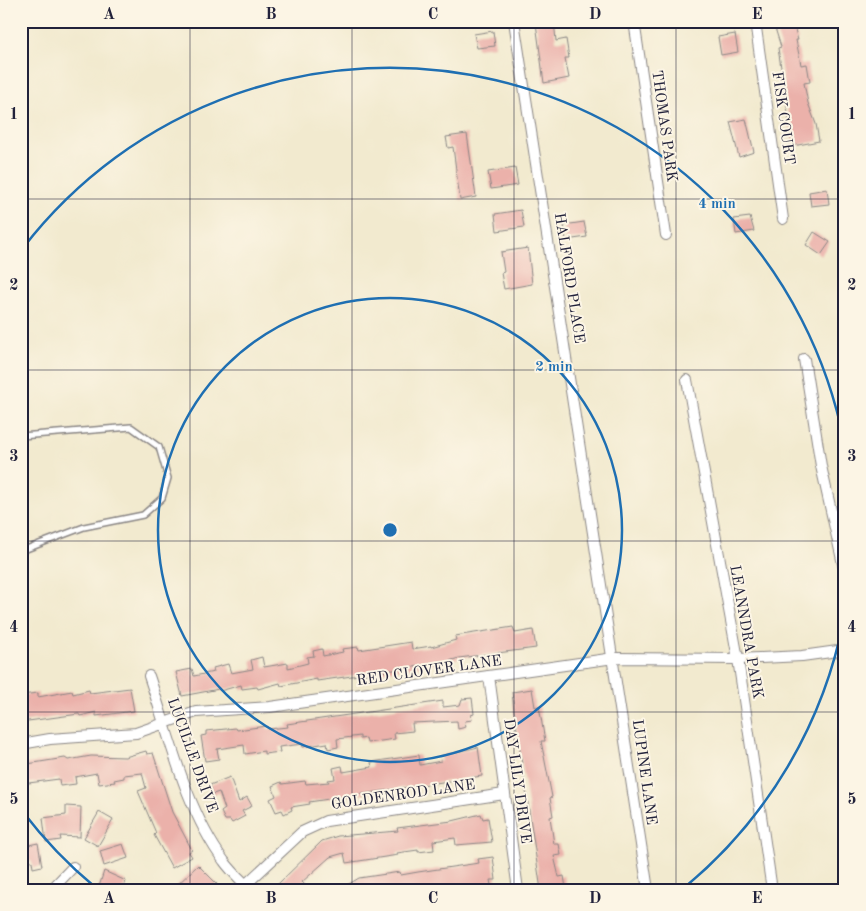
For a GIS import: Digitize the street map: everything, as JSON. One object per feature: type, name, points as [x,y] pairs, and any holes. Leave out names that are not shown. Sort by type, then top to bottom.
[{"type":"street","name":"HALFORD PLACE","points":[[514,21],[614,658]]},
{"type":"street","name":"THOMAS PARK","points":[[634,21],[666,235]]},
{"type":"street","name":"FISK COURT","points":[[755,21],[783,219]]},
{"type":"street","points":[[804,360],[821,466],[845,573]]},
{"type":"street","name":"LEANNDRA PARK","points":[[687,380],[738,659],[772,890]]},
{"type":"street","name":"RED CLOVER LANE","points":[[21,744],[50,738],[136,733],[196,712],[270,708],[614,658],[738,659],[802,656],[845,650]]},
{"type":"street","name":"LUPINE LANE","points":[[614,658],[648,890]]},
{"type":"street","name":"LUCILLE DRIVE","points":[[149,676],[193,804],[206,832],[224,861],[246,888]]},
{"type":"street","name":"DAY LILY DRIVE","points":[[489,676],[518,890]]},
{"type":"street","name":"GOLDENROD LANE","points":[[246,888],[302,832],[326,821],[504,794]]},
{"type":"street","points":[[51,890],[73,867]]},
{"type":"lane","points":[[21,436],[131,427],[159,448],[168,478],[162,498],[143,515],[84,527],[21,551]]},
{"type":"building","points":[[554,21],[556,41],[566,39],[569,58],[565,58],[569,78],[544,83],[536,23]]},
{"type":"building","points":[[793,23],[798,40],[796,40],[801,65],[807,64],[810,82],[804,83],[819,141],[793,146],[778,48],[781,47],[775,28]]},
{"type":"building","points":[[493,31],[495,46],[477,48],[474,34]]},
{"type":"building","points":[[735,34],[738,52],[721,55],[718,37]]},
{"type":"building","points":[[746,119],[754,152],[739,157],[730,122]]},
{"type":"building","points":[[467,134],[476,197],[460,200],[453,147],[448,148],[446,137]]},
{"type":"building","points":[[515,168],[518,185],[491,189],[488,172]]},
{"type":"building","points":[[827,189],[829,204],[811,206],[809,192]]},
{"type":"building","points":[[521,210],[524,227],[497,231],[495,214]]},
{"type":"building","points":[[750,217],[754,231],[736,234],[734,219]]},
{"type":"building","points":[[584,222],[587,237],[566,240],[564,225]]},
{"type":"building","points":[[814,232],[830,242],[821,255],[806,245]]},
{"type":"building","points":[[528,248],[532,284],[504,289],[501,273],[504,272],[501,252]]},
{"type":"building","points":[[513,627],[515,633],[533,630],[536,648],[459,658],[442,663],[317,681],[317,679],[281,686],[280,683],[258,689],[257,687],[242,689],[241,685],[220,691],[219,689],[182,696],[176,672],[192,669],[194,676],[214,672],[213,668],[228,664],[231,673],[253,669],[251,660],[262,657],[264,667],[288,663],[288,668],[308,663],[307,657],[314,656],[313,651],[322,649],[323,656],[343,652],[342,649],[358,647],[359,650],[411,642],[412,649],[431,647],[456,640],[455,636]]},
{"type":"building","points":[[130,688],[134,711],[96,716],[96,712],[80,716],[79,714],[21,722],[21,695],[38,693],[38,697],[72,691],[73,694],[89,690],[90,693]]},
{"type":"building","points":[[532,689],[535,707],[539,706],[545,741],[541,741],[552,797],[550,798],[553,816],[550,817],[554,844],[559,844],[561,855],[554,856],[559,877],[564,876],[566,888],[560,890],[541,890],[514,711],[512,692]]},
{"type":"building","points":[[472,698],[474,714],[471,715],[472,720],[465,721],[466,727],[458,729],[457,721],[412,723],[413,731],[394,733],[395,739],[367,743],[366,738],[360,739],[360,736],[337,739],[338,747],[328,749],[327,743],[303,747],[302,744],[279,747],[280,752],[264,754],[264,751],[245,754],[244,745],[217,749],[219,759],[205,761],[201,736],[206,735],[206,731],[236,728],[237,730],[266,726],[268,729],[288,727],[287,724],[443,701],[443,707],[460,705],[462,699]]},
{"type":"building","points":[[478,747],[482,776],[309,802],[310,804],[291,807],[292,810],[284,814],[282,810],[276,812],[270,799],[276,796],[272,786],[281,782],[282,784],[305,781],[306,784],[329,782],[328,780],[335,779],[333,768],[342,766],[343,772],[372,767],[371,762],[419,755],[420,765],[441,761],[440,756]]},
{"type":"building","points":[[146,751],[147,754],[153,753],[172,812],[192,850],[189,852],[192,857],[172,868],[154,835],[156,833],[138,791],[146,788],[142,773],[124,775],[124,778],[114,780],[115,782],[99,784],[97,773],[75,777],[76,784],[60,786],[59,779],[21,784],[21,765],[91,756],[125,757]]},
{"type":"building","points":[[230,777],[239,802],[247,797],[252,806],[242,811],[245,816],[232,823],[230,820],[225,820],[221,812],[225,809],[219,792],[213,794],[210,785]]},
{"type":"building","points":[[66,806],[81,807],[80,837],[60,836],[61,840],[46,842],[43,818],[66,815]]},
{"type":"building","points":[[99,812],[113,820],[98,846],[84,838]]},
{"type":"building","points":[[481,814],[483,819],[488,818],[492,842],[456,845],[455,838],[433,841],[434,850],[397,853],[398,855],[346,863],[344,853],[330,857],[302,882],[310,890],[284,890],[278,884],[322,841],[338,836],[398,831],[397,828],[452,821]]},
{"type":"building","points":[[38,843],[42,866],[33,868],[32,861],[26,860],[24,846]]},
{"type":"building","points":[[123,844],[128,858],[104,866],[100,851]]},
{"type":"building","points":[[493,857],[496,880],[490,880],[491,885],[471,888],[471,890],[339,890],[359,878],[400,872],[401,875],[479,863],[478,859]]},
{"type":"building","points":[[198,865],[217,884],[212,890],[172,890]]},
{"type":"building","points":[[104,871],[126,881],[123,890],[98,890]]}]
